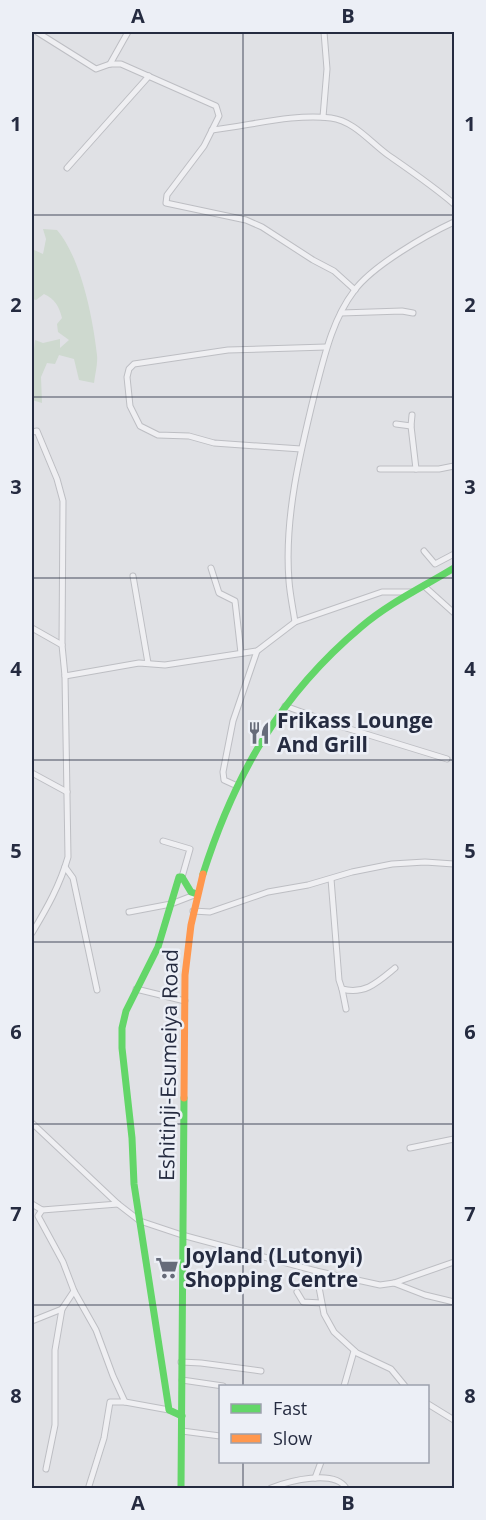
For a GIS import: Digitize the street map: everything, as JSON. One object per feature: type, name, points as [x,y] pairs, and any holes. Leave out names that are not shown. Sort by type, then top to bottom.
[{"type":"main road","name":"Eshitinji-Esumeiya Road","points":[[181,1488],[185,1001],[187,948],[197,894],[214,837],[235,785],[283,706],[337,648],[363,626],[454,568]]},
{"type":"main road","points":[[182,1416],[169,1410],[140,1221],[122,1048],[122,1028],[126,1011],[158,947],[178,878],[182,877],[191,892],[197,894]]},
{"type":"street","points":[[37,32],[96,69],[110,64],[121,64],[216,106],[219,116],[204,146],[167,195],[166,203],[246,219],[334,271],[355,290]]},
{"type":"street","points":[[110,64],[128,32]]},
{"type":"street","points":[[323,117],[327,69],[324,32]]},
{"type":"street","points":[[67,168],[149,76]]},
{"type":"street","points":[[212,130],[293,118],[323,117],[342,121],[359,130],[454,204]]},
{"type":"street","points":[[296,622],[289,581],[289,537],[301,449],[326,346],[341,313],[355,290],[380,267],[410,245],[454,222]]},
{"type":"street","points":[[341,313],[402,311],[413,313]]},
{"type":"street","points":[[301,449],[214,443],[189,436],[159,435],[140,426],[130,406],[127,377],[129,369],[134,364],[228,350],[326,346]]},
{"type":"street","points":[[412,415],[411,426],[416,469]]},
{"type":"street","points":[[396,424],[411,426]]},
{"type":"street","points":[[32,432],[37,431],[57,479],[63,501],[62,645],[65,676],[68,857],[62,879],[32,933]]},
{"type":"street","points":[[380,469],[454,466]]},
{"type":"street","points":[[424,551],[435,564],[454,554]]},
{"type":"street","points":[[212,568],[218,591],[235,601],[241,653]]},
{"type":"street","points":[[133,576],[148,663]]},
{"type":"street","points":[[424,586],[454,613]]},
{"type":"street","points":[[65,676],[148,663],[165,665],[257,651],[296,622],[382,592],[413,592]]},
{"type":"street","points":[[32,628],[62,645]]},
{"type":"street","points":[[235,785],[224,780],[223,772],[234,721],[257,651]]},
{"type":"street","points":[[283,706],[447,759]]},
{"type":"street","points":[[32,773],[67,792]]},
{"type":"street","points":[[164,841],[190,849],[182,877]]},
{"type":"street","points":[[193,911],[210,912],[268,892],[308,885],[392,864],[424,862],[454,864]]},
{"type":"street","points":[[65,867],[73,878],[97,990]]},
{"type":"street","points":[[331,879],[339,980],[346,1009]]},
{"type":"street","points":[[129,912],[171,904],[197,894]]},
{"type":"street","points":[[342,989],[352,992],[362,991],[375,985],[395,968]]},
{"type":"street","points":[[136,989],[185,1001]]},
{"type":"street","points":[[32,1123],[118,1204],[140,1221],[182,1235],[315,1271],[380,1284],[394,1283],[454,1262]]},
{"type":"street","points":[[410,1148],[454,1139]]},
{"type":"street","points":[[32,1204],[42,1210],[118,1204]]},
{"type":"street","points":[[42,1210],[39,1212],[39,1219],[96,1330],[125,1402]]},
{"type":"street","points":[[315,1271],[328,1324],[354,1351],[391,1369],[404,1385]]},
{"type":"street","points":[[394,1283],[425,1295],[454,1302]]},
{"type":"street","points":[[46,1470],[55,1425],[55,1350],[62,1309],[74,1291]]},
{"type":"street","points":[[297,1292],[303,1302],[321,1303]]},
{"type":"street","points":[[32,1322],[62,1309]]},
{"type":"street","points":[[344,1385],[354,1351]]},
{"type":"street","points":[[181,1362],[261,1371]]},
{"type":"street","points":[[182,1380],[219,1385]]},
{"type":"street","points":[[89,1486],[104,1438],[110,1402],[125,1402],[169,1410]]},
{"type":"street","points":[[429,1405],[454,1420]]},
{"type":"street","points":[[182,1431],[219,1436]]},
{"type":"street","points":[[315,1478],[320,1463]]},
{"type":"street","points":[[272,1488],[292,1480],[315,1478],[341,1482],[346,1488]]},
{"type":"shaded area","points":[[43,229],[57,230],[73,256],[89,307],[97,365],[94,383],[79,380],[74,359],[59,355],[55,364],[47,363],[41,377],[42,403],[32,400],[35,340],[43,343],[60,339],[60,348],[69,340],[58,332],[57,324],[62,318],[54,301],[44,294],[36,300],[32,299],[32,249],[43,254],[46,239]]},
{"type":"traffic: fast","points":[[203,874],[230,803],[246,770],[264,738],[307,680],[332,653],[372,618],[454,568]]},
{"type":"traffic: fast","points":[[182,1416],[169,1410],[134,1184],[122,1028],[126,1011],[158,947],[179,877],[182,877],[191,892],[197,894]]},
{"type":"traffic: fast","points":[[181,1488],[184,1098]]},
{"type":"traffic: slow","points":[[184,1098],[185,975],[191,925],[203,874]]},
{"type":"place","name":"Frikass Lounge And Grill","points":[[259,733]]},
{"type":"place","name":"Joyland (Lutonyi) Shopping Centre","points":[[167,1268]]}]
